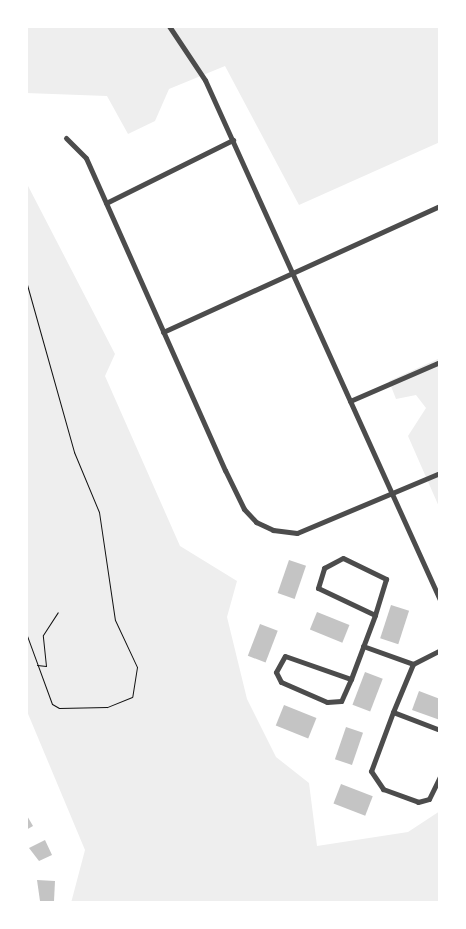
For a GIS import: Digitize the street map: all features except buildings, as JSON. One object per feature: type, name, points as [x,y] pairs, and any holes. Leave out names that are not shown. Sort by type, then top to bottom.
[{"type":"street","points":[[169,26],[205,80],[440,600]]},
{"type":"street","points":[[66,138],[81,149],[244,509],[256,522],[273,530],[297,533],[392,495],[440,473]]},
{"type":"street","points":[[106,204],[233,140]]},
{"type":"street","points":[[163,332],[440,206]]},
{"type":"street","points":[[350,400],[440,362]]},
{"type":"street","points":[[350,679],[294,656],[285,656],[276,672],[281,682],[327,702],[341,701],[350,679],[375,615],[386,579],[343,558],[328,563],[318,588],[375,615]]},
{"type":"street","points":[[363,646],[413,664]]},
{"type":"street","points":[[440,650],[413,664],[371,771],[374,781],[383,789],[424,802],[435,792],[440,776]]},
{"type":"street","points":[[393,712],[440,730]]},
{"type":"path","points":[[26,281],[74,452],[98,512],[115,620],[132,649],[137,684],[132,697],[121,704],[59,708],[47,696],[26,633]]},
{"type":"path","points":[[36,665],[46,666],[43,635],[58,612]]},
{"type":"shaded area","points":[[26,26],[440,26],[440,142],[299,205],[225,66],[169,89],[155,121],[128,134],[107,96],[26,93]]},
{"type":"shaded area","points":[[26,182],[115,354],[105,376],[180,546],[237,581],[227,617],[247,699],[276,757],[309,783],[317,846],[408,832],[440,811],[440,903],[71,903],[85,850],[26,709]]},
{"type":"shaded area","points":[[440,358],[440,509],[408,436],[426,408],[416,395],[396,399],[389,381]]}]
